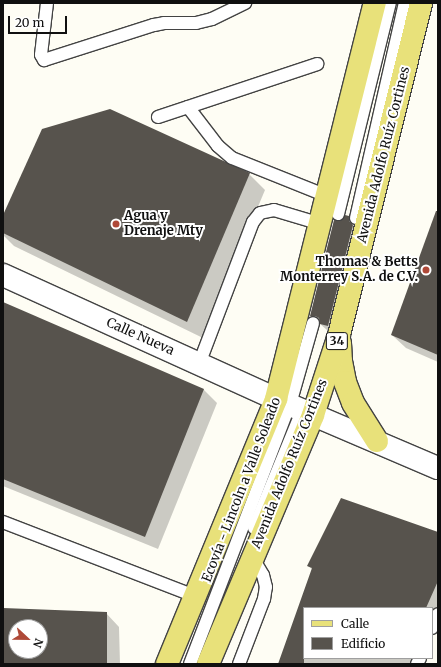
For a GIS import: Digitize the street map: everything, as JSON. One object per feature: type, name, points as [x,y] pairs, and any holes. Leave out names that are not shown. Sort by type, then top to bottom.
[{"type":"main road","name":"Avenida Adolfo Ruíz Cortines","points":[[208,664],[252,557],[296,407],[329,211],[375,3]]},
{"type":"main road","name":"Avenida Adolfo Ruíz Cortines","points":[[167,664],[195,596],[335,331],[421,3]]},
{"type":"main road","points":[[335,331],[345,382],[353,403],[377,441]]},
{"type":"street","name":"Calle Nueva","points":[[3,275],[199,364],[438,468]]},
{"type":"lane","points":[[46,3],[41,55],[44,60],[154,25],[164,23],[196,23],[212,19],[238,4]]},
{"type":"lane","points":[[329,211],[390,3]]},
{"type":"lane","points":[[356,218],[405,3]]},
{"type":"lane","points":[[158,117],[317,64]]},
{"type":"lane","points":[[188,107],[218,146],[232,158],[329,211]]},
{"type":"lane","points":[[199,364],[253,222],[260,213],[274,210],[329,211]]},
{"type":"lane","name":"Ecovía - Lincoln a Valle Soleado","points":[[190,664],[296,407],[313,323]]},
{"type":"lane","points":[[199,664],[296,407]]},
{"type":"lane","points":[[3,522],[195,596]]},
{"type":"lane","points":[[239,664],[264,599],[266,587],[263,574],[252,557]]},
{"type":"lane","points":[[433,626],[438,614]]},
{"type":"building","name":"Agua y Drenaje Mty","points":[[110,109],[250,173],[187,322],[3,233],[3,215],[42,129]]},
{"type":"building","name":"Thomas & Betts Monterrey S.A. de C.V.","points":[[436,211],[438,211],[438,355],[391,335]]},
{"type":"building","points":[[345,215],[349,216],[349,221],[353,225],[328,326],[320,324],[319,318],[310,316],[334,220],[340,221]]},
{"type":"building","points":[[3,302],[204,389],[145,537],[3,479]]},
{"type":"building","points":[[341,498],[438,532],[438,581],[426,607],[303,607],[304,664],[278,664],[312,568],[307,566]]},
{"type":"building","points":[[3,608],[107,612],[107,664],[3,664]]},
{"type":"place","name":"Agua y Drenaje Mty","points":[[116,224]]},
{"type":"place","name":"Thomas & Betts Monterrey S.A. de C.V.","points":[[426,270]]}]
